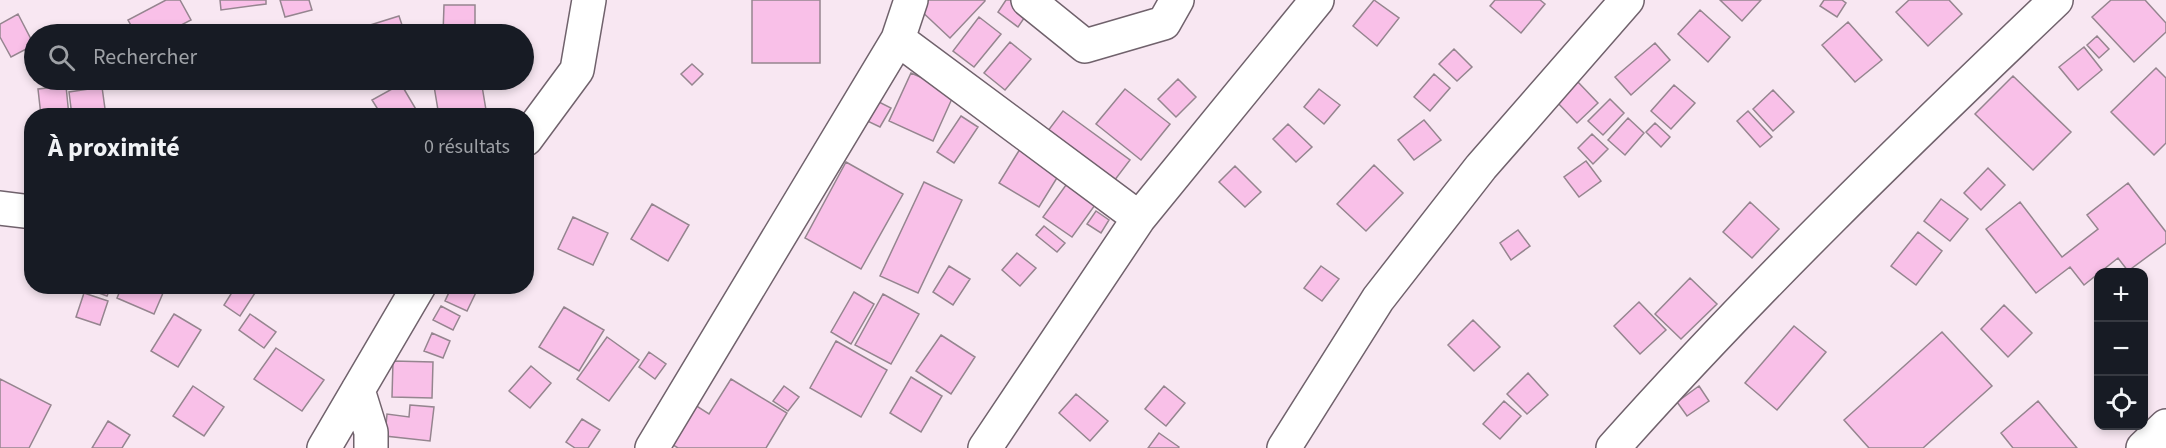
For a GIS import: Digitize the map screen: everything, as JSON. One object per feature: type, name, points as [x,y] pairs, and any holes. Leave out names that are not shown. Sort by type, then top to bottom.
[{"type":"street","points":[[534,128],[578,70],[590,0]]},
{"type":"street","points":[[652,448],[898,39],[911,0]]},
{"type":"street","points":[[1028,0],[1085,46],[1164,22],[1177,0]]},
{"type":"street","points":[[986,448],[1139,218],[1317,0]]},
{"type":"street","points":[[1284,448],[1378,299],[1480,167],[1628,0]]},
{"type":"street","points":[[1613,448],[1690,361],[1883,166],[2056,0]]},
{"type":"street","points":[[898,39],[1139,218]]},
{"type":"street","points":[[0,208],[24,211]]},
{"type":"street","points":[[324,448],[414,294]]},
{"type":"street","points":[[358,390],[371,432],[371,448]]},
{"type":"street","points":[[2143,448],[2166,426]]},
{"type":"building","points":[[166,0],[180,0],[191,20],[183,24],[130,24],[128,20]]},
{"type":"building","points":[[220,0],[266,0],[266,4],[221,10]]},
{"type":"building","points":[[280,0],[309,0],[312,10],[285,17]]},
{"type":"building","points":[[752,0],[820,0],[820,63],[752,63]]},
{"type":"building","points":[[925,0],[985,1],[950,38],[918,8]]},
{"type":"building","points":[[1006,0],[1013,0],[1029,11],[1018,27],[998,12]]},
{"type":"building","points":[[1374,0],[1399,18],[1377,46],[1353,26]]},
{"type":"building","points":[[1495,0],[1540,0],[1545,4],[1521,33],[1490,6]]},
{"type":"building","points":[[1720,0],[1761,0],[1742,21]]},
{"type":"building","points":[[1824,0],[1842,0],[1846,3],[1837,17],[1820,6]]},
{"type":"building","points":[[1909,0],[1949,0],[1962,14],[1928,46],[1896,12]]},
{"type":"building","points":[[2111,0],[2145,0],[2166,23],[2166,32],[2134,62],[2092,17]]},
{"type":"building","points":[[444,5],[475,5],[475,24],[443,24]]},
{"type":"building","points":[[1700,10],[1730,37],[1708,62],[1678,34]]},
{"type":"building","points":[[18,14],[24,26],[24,50],[11,57],[0,37],[0,24]]},
{"type":"building","points":[[399,16],[402,24],[373,24]]},
{"type":"building","points":[[979,17],[1001,34],[974,67],[953,51]]},
{"type":"building","points":[[1848,22],[1882,60],[1855,82],[1822,45]]},
{"type":"building","points":[[2097,36],[2109,49],[2099,58],[2087,45]]},
{"type":"building","points":[[1010,42],[1031,59],[1005,90],[984,73]]},
{"type":"building","points":[[1655,43],[1670,60],[1631,95],[1615,77]]},
{"type":"building","points":[[2084,47],[2102,70],[2078,90],[2059,67]]},
{"type":"building","points":[[1454,49],[1472,67],[1457,81],[1439,64]]},
{"type":"building","points":[[692,64],[703,74],[692,85],[681,74]]},
{"type":"building","points":[[2156,68],[2166,78],[2166,143],[2154,155],[2111,112]]},
{"type":"building","points":[[911,73],[955,92],[933,141],[889,121]]},
{"type":"building","points":[[1434,74],[1450,88],[1430,111],[1414,97]]},
{"type":"building","points":[[2013,76],[2071,132],[2033,170],[1975,114]]},
{"type":"building","points":[[1178,79],[1196,97],[1176,117],[1158,99]]},
{"type":"building","points":[[1577,81],[1598,103],[1577,123],[1556,101]]},
{"type":"building","points":[[1674,85],[1695,103],[1671,129],[1651,111]]},
{"type":"building","points":[[1125,89],[1170,124],[1141,160],[1096,124]]},
{"type":"building","points":[[1319,89],[1340,105],[1324,124],[1304,107]]},
{"type":"building","points":[[38,90],[66,90],[68,108],[40,108]]},
{"type":"building","points":[[102,90],[105,108],[71,108],[69,92]]},
{"type":"building","points":[[390,90],[405,90],[415,108],[377,108],[372,100]]},
{"type":"building","points":[[435,90],[483,90],[486,108],[438,108]]},
{"type":"building","points":[[1773,90],[1794,112],[1773,131],[1753,109]]},
{"type":"building","points":[[871,98],[891,108],[880,127],[861,118]]},
{"type":"building","points":[[1610,99],[1624,113],[1603,135],[1588,121]]},
{"type":"building","points":[[1063,111],[1130,160],[1111,185],[1044,136]]},
{"type":"building","points":[[1748,111],[1772,137],[1760,147],[1737,121]]},
{"type":"building","points":[[961,116],[978,127],[954,163],[937,152]]},
{"type":"building","points":[[1628,118],[1644,133],[1625,155],[1608,140]]},
{"type":"building","points":[[1424,120],[1441,140],[1414,160],[1398,140]]},
{"type":"building","points":[[1655,123],[1670,137],[1661,147],[1646,132]]},
{"type":"building","points":[[1288,124],[1312,147],[1296,162],[1273,139]]},
{"type":"building","points":[[1592,134],[1608,149],[1593,164],[1578,148]]},
{"type":"building","points":[[1020,149],[1060,173],[1039,207],[999,183]]},
{"type":"building","points":[[1586,161],[1601,181],[1579,197],[1564,177]]},
{"type":"building","points":[[846,162],[903,194],[861,269],[805,238]]},
{"type":"building","points":[[1374,165],[1403,193],[1366,231],[1337,204]]},
{"type":"building","points":[[1235,166],[1261,192],[1245,207],[1219,182]]},
{"type":"building","points":[[1988,168],[2005,185],[1981,210],[1964,193]]},
{"type":"building","points":[[924,182],[962,200],[918,293],[880,276]]},
{"type":"building","points":[[2128,183],[2166,232],[2166,243],[2132,268],[2126,268],[2118,258],[2105,268],[2094,268],[2094,277],[2084,285],[2070,267],[2036,293],[1986,229],[2020,202],[2062,257],[2098,229],[2087,215]]},
{"type":"building","points":[[1066,185],[1095,205],[1072,237],[1043,217]]},
{"type":"building","points":[[1941,199],[1968,219],[1950,241],[1924,221]]},
{"type":"building","points":[[1750,202],[1779,229],[1752,258],[1723,232]]},
{"type":"building","points":[[652,204],[689,225],[668,261],[631,239]]},
{"type":"building","points":[[1096,211],[1109,220],[1101,233],[1087,224]]},
{"type":"building","points":[[573,217],[608,233],[593,265],[558,249]]},
{"type":"building","points":[[1044,226],[1065,243],[1057,252],[1036,235]]},
{"type":"building","points":[[1518,230],[1530,246],[1511,260],[1500,243]]},
{"type":"building","points":[[1918,232],[1942,251],[1916,285],[1891,266]]},
{"type":"building","points":[[1017,253],[1036,268],[1020,286],[1002,270]]},
{"type":"building","points":[[949,266],[970,279],[953,305],[933,292]]},
{"type":"building","points":[[1321,266],[1339,279],[1322,301],[1304,288]]},
{"type":"building","points":[[1690,278],[1717,304],[1681,339],[1655,314]]},
{"type":"building","points":[[854,292],[874,304],[851,344],[831,332]]},
{"type":"building","points":[[84,294],[108,301],[100,325],[76,317]]},
{"type":"building","points":[[119,294],[163,294],[154,314],[117,298]]},
{"type":"building","points":[[231,294],[254,294],[240,316],[224,305]]},
{"type":"building","points":[[448,294],[475,294],[467,311],[445,301]]},
{"type":"building","points":[[883,294],[919,314],[891,364],[855,345]]},
{"type":"building","points":[[1639,302],[1666,330],[1640,354],[1614,326]]},
{"type":"building","points":[[2004,305],[2032,333],[2008,357],[1981,329]]},
{"type":"building","points":[[441,306],[460,316],[453,330],[433,320]]},
{"type":"building","points":[[564,307],[604,330],[579,371],[539,347]]},
{"type":"building","points":[[174,314],[201,330],[178,367],[151,351]]},
{"type":"building","points":[[250,314],[276,332],[264,348],[239,330]]},
{"type":"building","points":[[1473,320],[1500,347],[1474,371],[1448,345]]},
{"type":"building","points":[[1794,326],[1826,352],[1777,410],[1745,383]]},
{"type":"building","points":[[1942,332],[1992,386],[1923,448],[1869,448],[1844,420]]},
{"type":"building","points":[[432,333],[450,341],[443,358],[424,351]]},
{"type":"building","points":[[941,335],[975,357],[951,394],[916,371]]},
{"type":"building","points":[[607,337],[639,360],[609,401],[577,379]]},
{"type":"building","points":[[836,341],[887,370],[861,417],[810,388]]},
{"type":"building","points":[[276,348],[324,380],[302,411],[254,379]]},
{"type":"building","points":[[649,352],[666,364],[655,379],[639,367]]},
{"type":"building","points":[[393,361],[433,362],[432,398],[392,397]]},
{"type":"building","points":[[531,366],[551,383],[530,408],[509,391]]},
{"type":"building","points":[[1528,373],[1548,395],[1527,414],[1507,394]]},
{"type":"building","points":[[911,377],[942,396],[921,432],[890,413]]},
{"type":"building","points":[[0,379],[51,405],[29,448],[0,448]]},
{"type":"building","points":[[731,379],[787,413],[766,448],[678,448],[668,442],[692,403],[709,414]]},
{"type":"building","points":[[193,386],[224,407],[204,436],[173,416]]},
{"type":"building","points":[[784,386],[799,397],[788,411],[773,401]]},
{"type":"building","points":[[1164,386],[1185,403],[1166,426],[1145,409]]},
{"type":"building","points":[[1699,386],[1709,401],[1687,416],[1677,402]]},
{"type":"building","points":[[1076,394],[1108,421],[1090,441],[1059,413]]},
{"type":"building","points":[[1504,401],[1521,416],[1500,439],[1483,424]]},
{"type":"building","points":[[2038,401],[2077,448],[2013,448],[2001,433]]},
{"type":"building","points":[[410,405],[434,407],[430,441],[385,436],[387,414],[409,417]]},
{"type":"building","points":[[582,419],[600,430],[588,448],[575,448],[566,442]]},
{"type":"building","points":[[108,421],[130,435],[122,448],[92,448]]},
{"type":"building","points":[[1159,433],[1179,447],[1148,448]]}]
